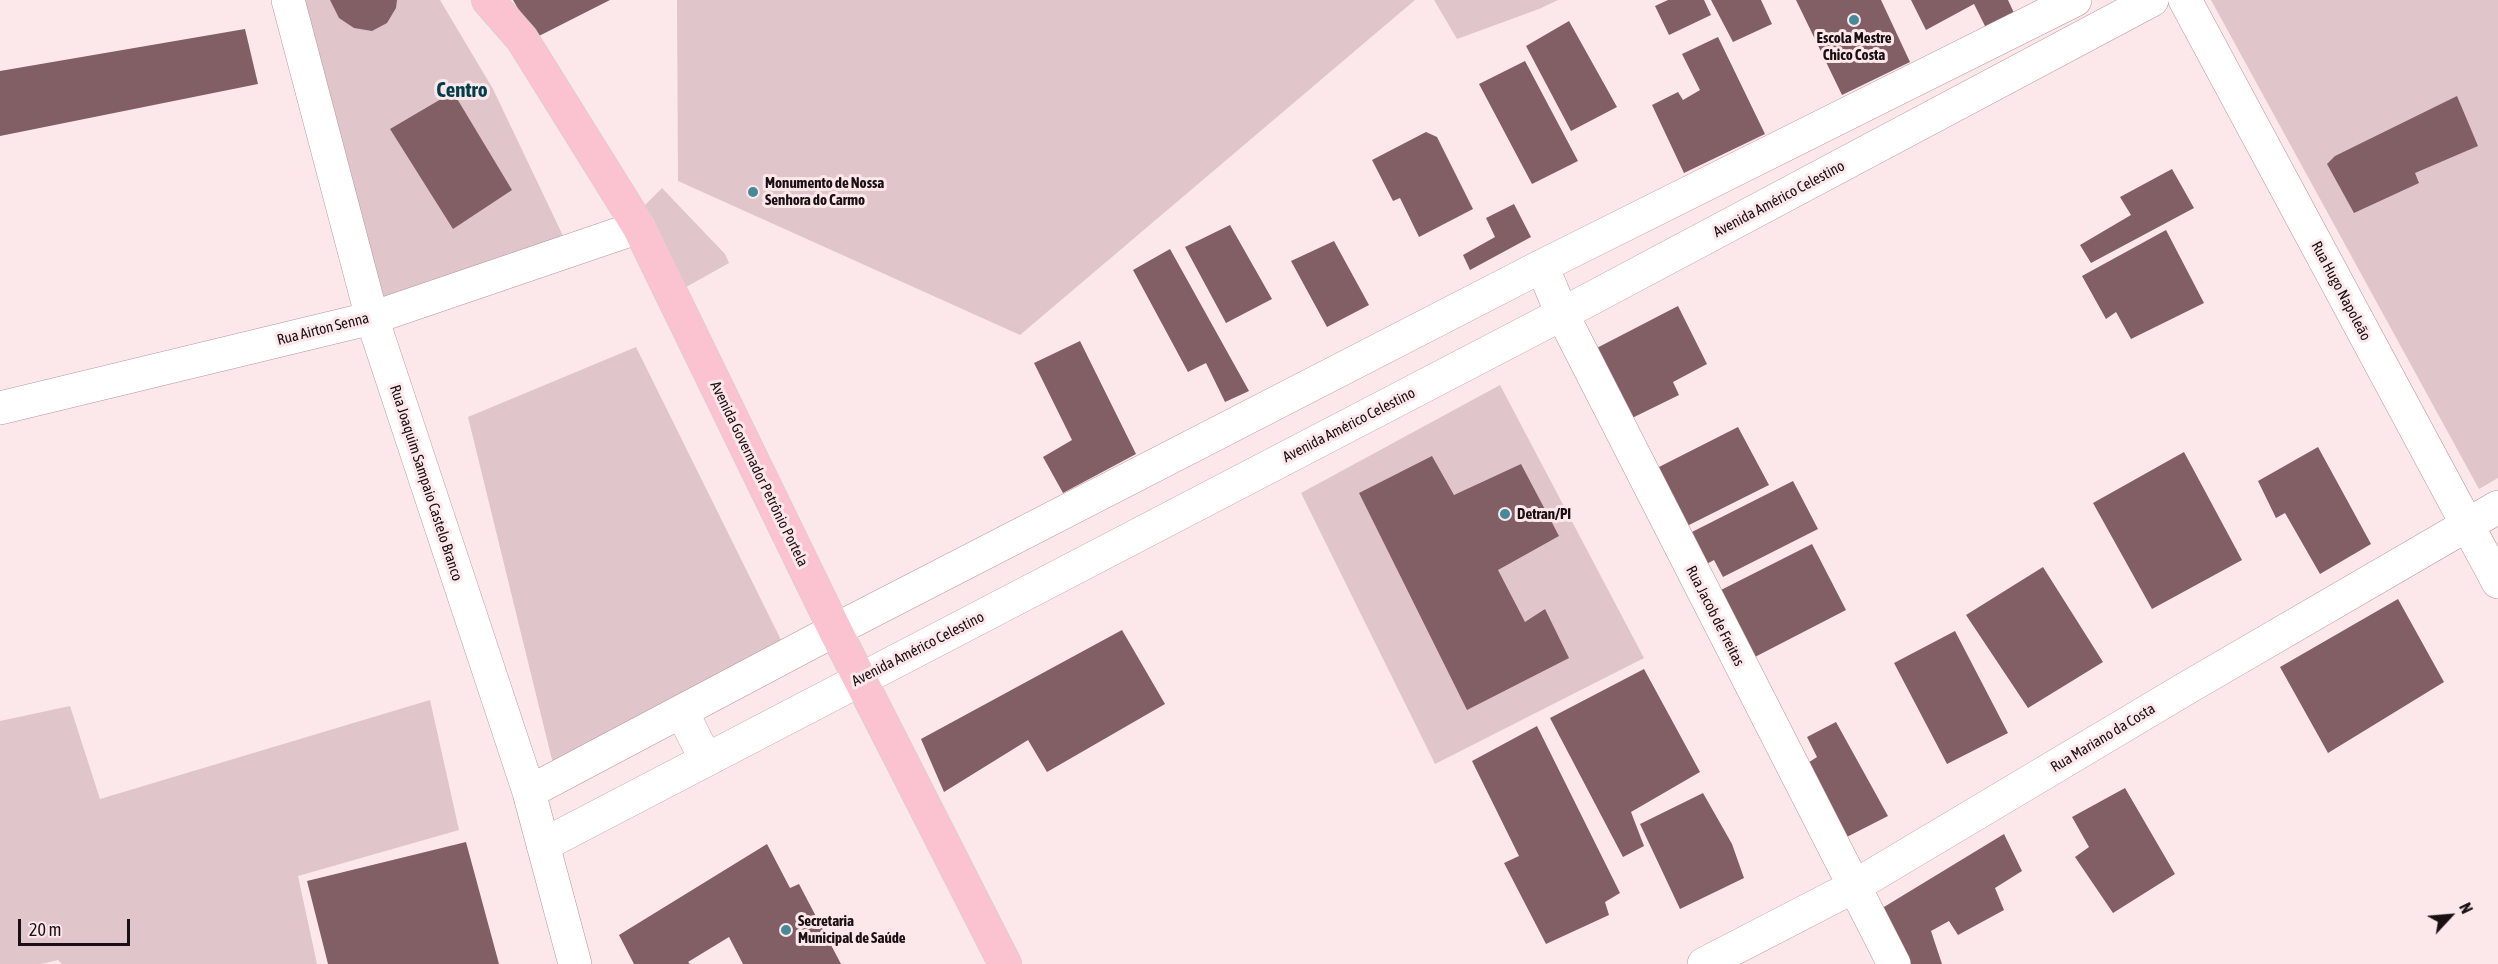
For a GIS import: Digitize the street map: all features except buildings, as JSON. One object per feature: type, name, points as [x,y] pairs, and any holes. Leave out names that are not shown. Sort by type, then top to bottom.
[{"type":"main road","name":"Avenida Governador Petrônio Portela","points":[[488,0],[522,39],[639,226],[834,630],[1005,964]]},
{"type":"street","name":"Rua Joaquim Sampaio Castelo Branco","points":[[288,0],[372,318],[529,792],[575,964]]},
{"type":"street","points":[[529,792],[834,630],[1542,266],[2075,0]]},
{"type":"street","name":"Avenida Américo Celestino","points":[[543,845],[1562,314],[2152,0]]},
{"type":"street","name":"Rua Hugo Napoleão","points":[[2185,0],[2498,582]]},
{"type":"street","name":"Rua Airton Senna","points":[[0,408],[372,318],[639,226]]},
{"type":"street","name":"Rua Jacob de Freitas","points":[[1542,266],[1562,314],[1894,964]]},
{"type":"street","name":"Rua Mariano da Costa","points":[[1704,964],[1853,887],[2175,695],[2498,507]]},
{"type":"street","points":[[682,712],[706,760]]},
{"type":"shaded area","points":[[299,0],[440,0],[493,89],[565,240],[382,301]]},
{"type":"shaded area","points":[[677,0],[1415,0],[1020,335],[678,181]]},
{"type":"shaded area","points":[[1434,0],[1558,0],[1457,39]]},
{"type":"shaded area","points":[[2211,0],[2498,0],[2498,478],[2479,489]]},
{"type":"shaded area","points":[[662,188],[725,254],[729,263],[679,291],[637,213]]},
{"type":"shaded area","points":[[636,347],[782,642],[553,764],[468,417]]},
{"type":"shaded area","points":[[1500,385],[1644,658],[1435,764],[1301,493]]},
{"type":"shaded area","points":[[430,700],[459,830],[298,876],[317,964],[62,964],[58,960],[41,964],[0,964],[0,721],[70,706],[100,799]]},
{"type":"place","name":"Escola Mestre Chico Costa","points":[[1854,20]]},
{"type":"place","name":"Monumento de Nossa Senhora do Carmo","points":[[753,192]]},
{"type":"place","name":"Detran/PI","points":[[1505,514]]},
{"type":"place","name":"Secretaria Municipal de Saúde","points":[[786,930]]},
{"type":"district","name":"Centro","points":[[462,90]]}]
